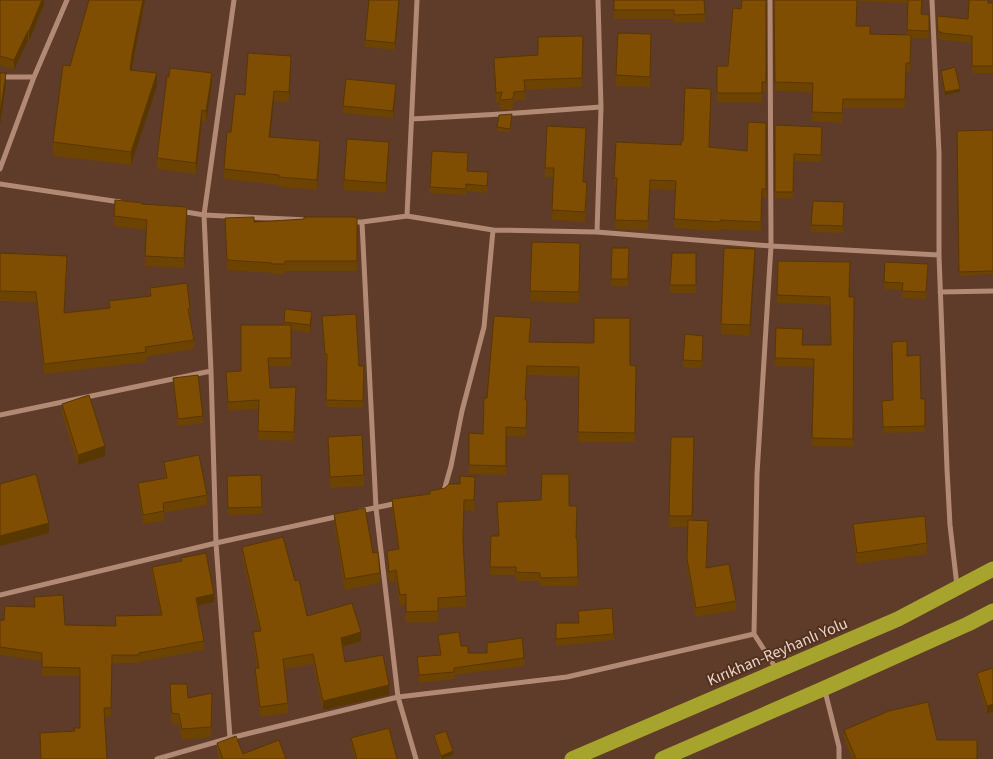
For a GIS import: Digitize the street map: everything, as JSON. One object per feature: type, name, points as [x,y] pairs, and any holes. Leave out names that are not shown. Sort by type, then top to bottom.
[{"type":"highway","name":"Kırıkhan-Reyhanlı Yolu","points":[[572,759],[898,618],[993,569]]},
{"type":"highway","points":[[662,759],[993,612]]},
{"type":"street","points":[[0,169],[34,77],[67,0]]},
{"type":"street","points":[[230,738],[216,543],[204,215],[234,0]]},
{"type":"street","points":[[407,216],[416,0]]},
{"type":"street","points":[[597,232],[601,107],[598,0]]},
{"type":"street","points":[[770,0],[771,246],[757,474],[754,634],[778,670]]},
{"type":"street","points":[[932,0],[939,153],[940,292],[950,525],[957,588]]},
{"type":"street","points":[[0,77],[34,77]]},
{"type":"street","points":[[412,119],[601,107]]},
{"type":"street","points":[[0,184],[126,203]]},
{"type":"street","points":[[174,210],[204,215],[312,220]]},
{"type":"street","points":[[342,221],[362,222],[407,216],[493,230],[597,232],[771,246],[939,255]]},
{"type":"street","points":[[362,222],[376,508],[398,698],[416,759]]},
{"type":"street","points":[[436,495],[444,494],[462,412],[484,327],[493,230]]},
{"type":"street","points":[[940,292],[993,290]]},
{"type":"street","points":[[0,415],[211,372]]},
{"type":"street","points":[[358,512],[406,502]]},
{"type":"street","points":[[0,595],[216,543],[348,514]]},
{"type":"street","points":[[158,759],[230,738],[398,698],[567,677],[754,634]]},
{"type":"street","points":[[825,688],[839,746],[839,759]]},
{"type":"building","points":[[0,0],[42,0],[14,60],[0,56]]},
{"type":"building","points":[[89,0],[143,0],[130,70],[157,73],[131,152],[53,142],[63,65],[70,66]]},
{"type":"building","points":[[369,0],[399,0],[395,43],[365,40]]},
{"type":"building","points":[[614,0],[704,0],[705,14],[674,15],[674,10],[614,10]]},
{"type":"building","points":[[742,0],[766,0],[766,82],[762,82],[762,93],[717,93],[717,66],[728,66],[733,8],[741,9]]},
{"type":"building","points":[[774,0],[857,0],[856,26],[870,26],[870,34],[911,35],[910,63],[906,63],[905,99],[843,99],[842,113],[812,112],[813,83],[775,82]]},
{"type":"building","points":[[908,0],[922,0],[921,14],[929,15],[929,31],[907,30]]},
{"type":"building","points":[[969,0],[988,0],[988,3],[993,3],[993,66],[972,66],[972,36],[938,32],[937,16],[968,19]]},
{"type":"building","points":[[618,33],[651,34],[650,77],[616,75]]},
{"type":"building","points":[[583,36],[582,78],[524,80],[525,91],[514,92],[513,99],[500,100],[502,92],[496,93],[494,58],[538,55],[538,37]]},
{"type":"building","points":[[248,53],[291,56],[289,92],[274,91],[269,137],[320,141],[317,180],[224,169],[227,132],[231,132],[235,94],[245,95]]},
{"type":"building","points":[[955,67],[960,89],[945,92],[941,71]]},
{"type":"building","points":[[170,68],[212,73],[206,111],[202,110],[196,163],[157,158],[167,76],[169,77]]},
{"type":"building","points":[[0,73],[6,73],[0,114]]},
{"type":"building","points":[[346,79],[396,84],[393,111],[343,106]]},
{"type":"building","points":[[685,88],[711,89],[709,147],[747,151],[748,122],[766,123],[766,189],[762,189],[761,222],[674,219],[676,181],[650,180],[648,221],[615,220],[617,178],[614,178],[616,142],[681,145],[681,141],[683,141]]},
{"type":"building","points":[[512,114],[510,129],[497,127],[499,115]]},
{"type":"building","points":[[775,125],[822,127],[821,155],[794,154],[793,192],[775,192]]},
{"type":"building","points":[[547,126],[586,128],[583,182],[587,182],[585,212],[552,210],[554,168],[545,168]]},
{"type":"building","points":[[993,130],[993,271],[959,272],[957,131]]},
{"type":"building","points":[[347,139],[389,142],[386,183],[344,180]]},
{"type":"building","points":[[432,151],[468,153],[467,171],[488,172],[487,186],[466,184],[466,189],[430,187]]},
{"type":"building","points":[[115,200],[187,207],[184,258],[145,256],[147,220],[114,216]]},
{"type":"building","points":[[813,201],[844,202],[843,226],[811,225]]},
{"type":"building","points":[[254,217],[254,222],[304,219],[304,217],[357,217],[357,261],[285,261],[285,264],[272,264],[227,260],[225,218]]},
{"type":"building","points":[[532,242],[580,243],[579,292],[530,291]]},
{"type":"building","points":[[612,248],[629,248],[628,279],[611,279]]},
{"type":"building","points":[[724,248],[755,249],[750,325],[721,324]]},
{"type":"building","points":[[0,253],[67,256],[64,313],[110,308],[109,301],[151,296],[150,288],[187,283],[190,308],[188,309],[194,340],[145,347],[146,352],[44,364],[36,292],[0,291]]},
{"type":"building","points":[[672,253],[696,253],[696,285],[670,285]]},
{"type":"building","points":[[778,261],[850,262],[849,297],[854,297],[853,439],[812,438],[814,359],[775,358],[776,328],[803,329],[802,345],[831,345],[830,297],[777,295]]},
{"type":"building","points":[[885,262],[928,264],[926,292],[902,291],[903,283],[884,282]]},
{"type":"building","points":[[285,309],[312,312],[310,325],[284,322]]},
{"type":"building","points":[[356,314],[359,366],[364,366],[363,401],[326,400],[327,354],[325,354],[322,316]]},
{"type":"building","points":[[494,316],[531,318],[529,342],[594,343],[594,318],[630,318],[630,365],[636,366],[635,433],[578,432],[579,367],[527,366],[526,428],[506,427],[506,466],[469,465],[469,433],[483,434],[484,398],[487,398]]},
{"type":"building","points":[[241,325],[291,325],[291,358],[268,358],[270,388],[296,387],[294,432],[258,431],[259,400],[228,402],[226,372],[241,371]]},
{"type":"building","points":[[685,334],[703,336],[702,361],[683,360]]},
{"type":"building","points":[[907,341],[907,356],[920,355],[921,399],[925,399],[925,426],[883,427],[882,401],[893,400],[892,342]]},
{"type":"building","points":[[198,375],[203,416],[178,419],[173,378]]},
{"type":"building","points":[[89,395],[105,446],[78,455],[62,404]]},
{"type":"building","points":[[362,435],[364,475],[330,477],[328,437]]},
{"type":"building","points":[[671,437],[694,437],[692,516],[669,516]]},
{"type":"building","points":[[199,455],[207,495],[163,503],[164,511],[143,515],[138,483],[167,478],[164,462]]},
{"type":"building","points":[[36,474],[49,523],[0,536],[0,484]]},
{"type":"building","points":[[542,474],[569,474],[569,506],[577,506],[578,577],[540,578],[540,573],[516,572],[516,567],[490,567],[491,536],[499,536],[497,502],[541,500]]},
{"type":"building","points":[[261,475],[262,507],[228,508],[227,476]]},
{"type":"building","points":[[460,476],[475,477],[474,500],[464,500],[463,541],[466,596],[438,598],[438,611],[406,612],[406,594],[400,595],[396,570],[389,572],[387,551],[399,549],[392,499],[430,494],[430,491],[445,488],[449,484],[460,484]]},
{"type":"building","points":[[365,508],[373,553],[378,552],[380,573],[345,579],[334,514]]},
{"type":"building","points":[[925,516],[927,543],[857,553],[853,524]]},
{"type":"building","points":[[688,520],[708,521],[706,568],[729,564],[736,601],[696,608],[687,559]]},
{"type":"building","points":[[283,537],[295,581],[299,580],[307,616],[352,603],[361,632],[341,638],[345,662],[383,655],[389,685],[323,701],[313,654],[283,659],[288,703],[260,707],[255,668],[259,668],[253,632],[261,631],[242,547]]},
{"type":"building","points":[[206,553],[214,594],[196,598],[204,641],[139,653],[139,655],[112,655],[111,708],[104,708],[107,759],[41,759],[40,733],[75,731],[74,728],[80,728],[80,668],[42,667],[42,653],[0,647],[0,620],[4,620],[5,606],[35,607],[34,597],[63,595],[65,625],[116,626],[115,616],[162,615],[152,567],[182,561],[181,558]]},
{"type":"building","points":[[612,608],[614,634],[556,639],[556,623],[579,623],[578,611]]},
{"type":"building","points":[[459,632],[461,646],[468,646],[468,653],[487,653],[487,643],[522,638],[524,658],[454,668],[454,672],[419,675],[417,657],[441,655],[438,635]]},
{"type":"building","points":[[993,668],[993,704],[987,706],[977,673]]},
{"type":"building","points":[[170,684],[187,684],[188,698],[212,693],[211,727],[182,729],[179,714],[172,713]]},
{"type":"building","points":[[928,702],[937,740],[977,740],[977,759],[856,759],[844,730],[889,711]]},
{"type":"building","points":[[389,728],[397,759],[357,759],[351,738]]},
{"type":"building","points":[[446,731],[453,751],[441,756],[434,735]]},
{"type":"building","points":[[236,736],[243,754],[279,740],[286,759],[223,759],[217,743]]}]
